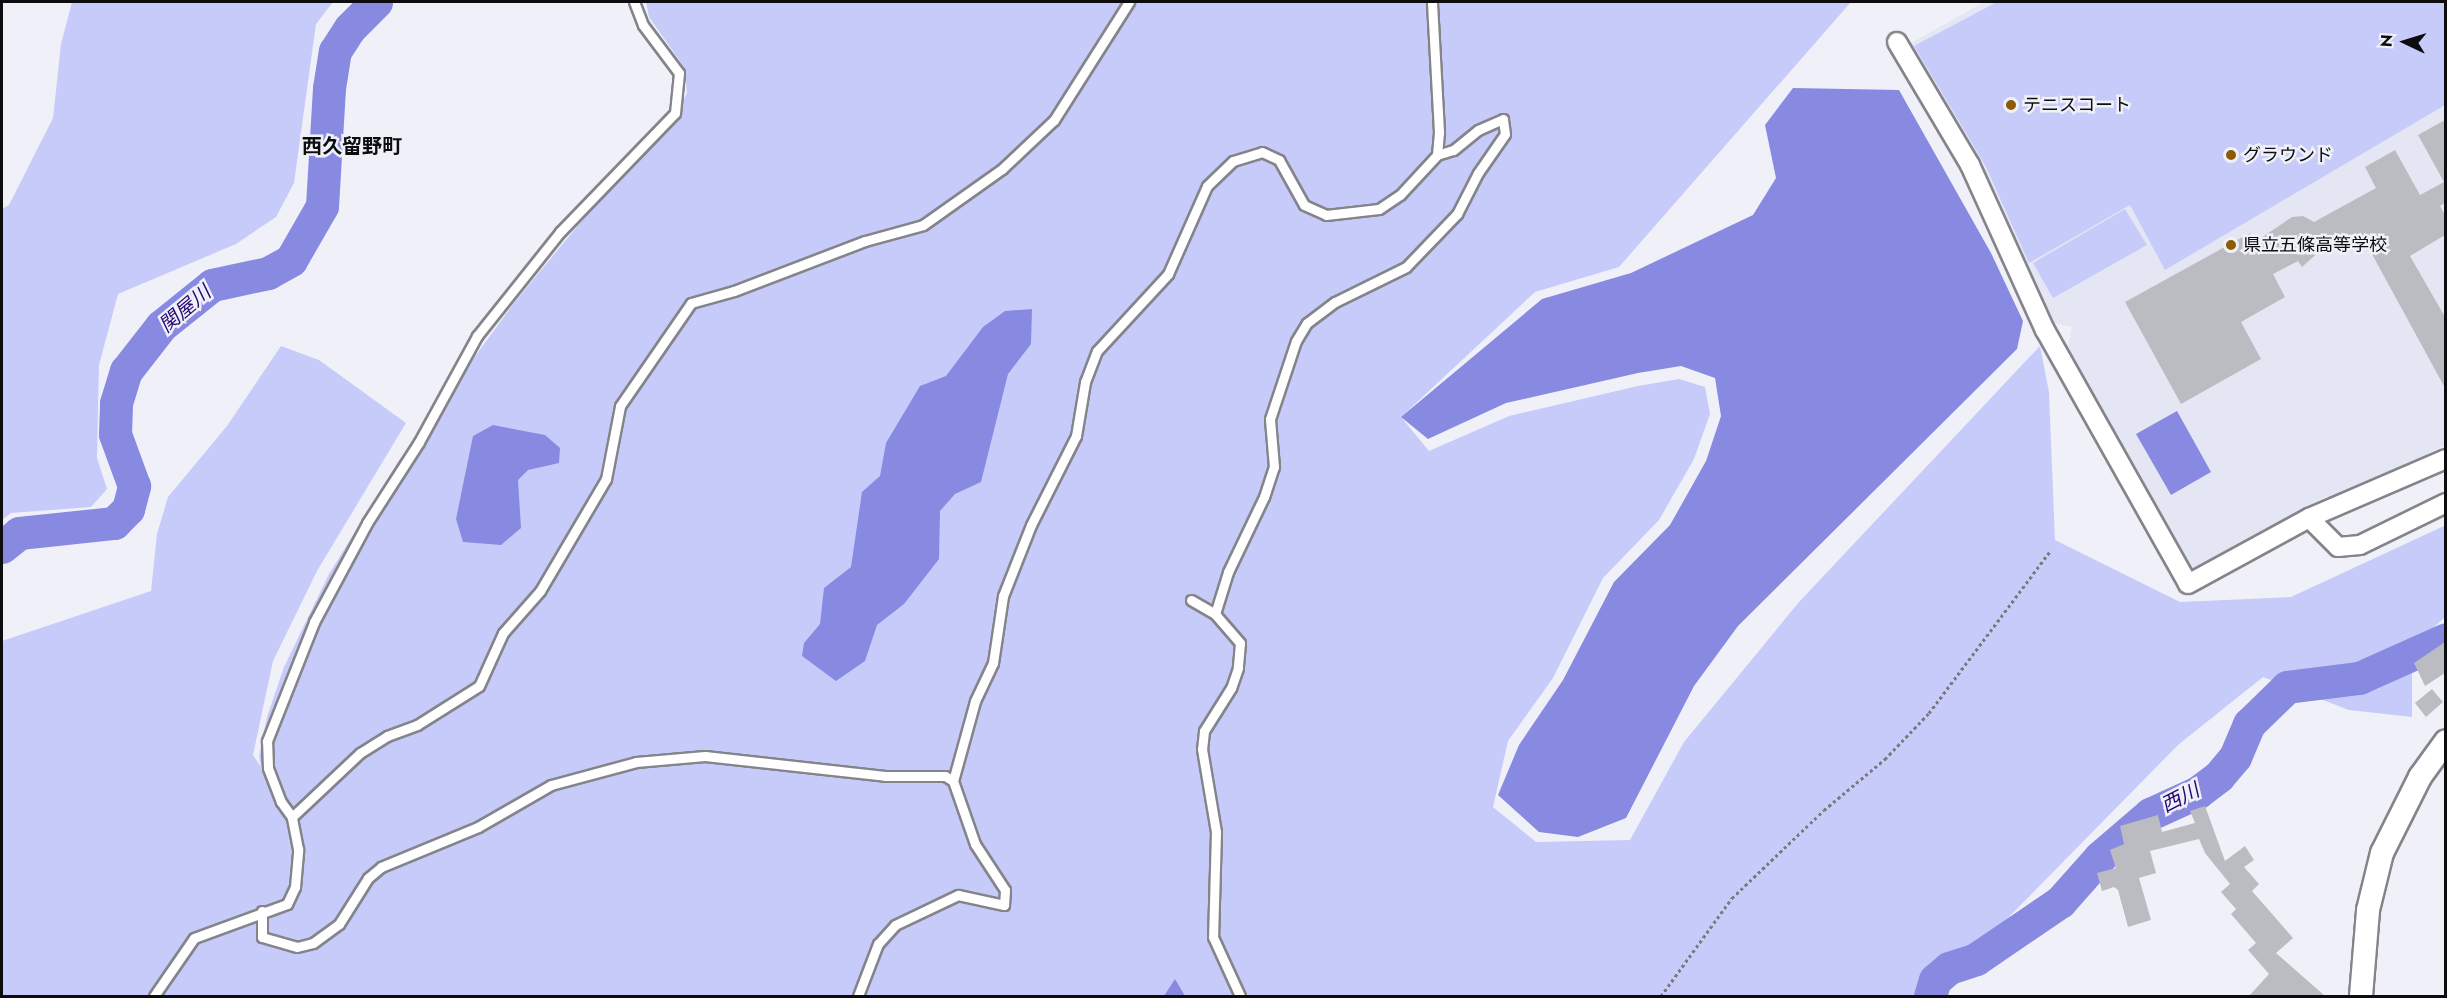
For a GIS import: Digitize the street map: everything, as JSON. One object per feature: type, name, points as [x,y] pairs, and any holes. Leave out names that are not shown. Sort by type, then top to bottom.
[{"type":"street","points":[[1897,42],[1970,165],[2045,330],[2188,584],[2309,518],[2445,459]]},
{"type":"street","points":[[2309,518],[2338,547],[2360,545],[2445,503]]},
{"type":"street","points":[[2361,996],[2368,910],[2382,854],[2420,777],[2445,741]]},
{"type":"lane","points":[[154,996],[194,938],[262,911],[287,904],[295,887],[298,849],[292,817],[281,802],[268,768],[267,741],[314,622],[361,533],[419,442],[477,336],[560,232],[675,113],[679,73],[643,25],[634,2]]},
{"type":"lane","points":[[292,817],[360,753],[466,697],[479,686],[503,633],[540,591],[606,479],[620,406],[691,303],[734,291],[886,234],[923,225],[1002,169],[1054,120],[1129,2]]},
{"type":"lane","points":[[1432,2],[1439,132],[1437,155]]},
{"type":"lane","points":[[858,996],[878,944],[895,925],[958,895],[1004,905],[1005,890],[975,844],[953,781],[975,701],[993,663],[1002,596],[1031,525],[1076,436],[1084,382],[1097,351],[1168,274],[1207,186],[1233,161],[1262,152],[1279,160],[1304,205],[1326,215],[1379,209],[1401,195],[1437,155],[1453,150],[1478,130],[1503,119],[1504,134],[1478,173],[1457,214],[1406,267],[1335,302],[1307,323],[1296,341],[1270,419],[1274,467],[1264,497],[1228,572],[1215,614]]},
{"type":"lane","points":[[1191,600],[1215,614],[1240,643],[1238,668],[1231,688],[1204,731],[1202,749],[1216,832],[1214,937],[1240,996]]},
{"type":"lane","points":[[262,911],[262,937],[297,947],[313,943],[339,924],[368,878],[381,867],[478,827],[551,785],[636,762],[705,756],[885,776],[945,776],[953,781]]},
{"type":"path","points":[[1661,996],[1705,930],[1732,898],[1824,810],[1885,759],[1929,713],[2050,551]]},
{"type":"shaded area","points":[[72,2],[333,2],[316,24],[294,183],[276,217],[236,244],[118,294],[99,365],[97,458],[107,489],[91,507],[11,513],[2,520],[2,209],[9,205],[53,118],[61,44]]},
{"type":"shaded area","points":[[646,2],[1851,2],[1619,267],[1535,292],[1401,417],[1429,451],[1509,416],[1638,386],[1679,379],[1705,387],[1710,414],[1694,459],[1659,520],[1603,578],[1553,678],[1508,741],[1493,807],[1536,842],[1630,840],[1684,742],[1799,602],[2040,346],[2049,392],[2055,540],[2180,602],[2291,597],[2446,525],[2445,617],[2412,648],[2412,717],[2349,710],[2263,677],[2178,745],[2001,925],[1919,996],[2,996],[2,641],[151,591],[157,534],[168,497],[227,426],[281,346],[319,360],[406,423],[317,571],[273,661],[253,755],[261,767],[259,756],[267,717],[284,667],[329,574],[398,462],[514,303],[603,195],[673,121],[687,93],[684,67],[649,17]]},
{"type":"shaded area","name":"県立五條高等学校","points":[[1984,2],[2445,2],[2445,445],[2331,501],[2327,496],[2265,529],[2269,535],[2201,572],[2187,570],[2079,378],[2068,346],[2072,327],[2050,322],[1982,168],[1906,46]]},
{"type":"shaded area","name":"グラウンド","points":[[1997,2],[2445,2],[2445,105],[2165,270],[2130,205],[2029,263],[1985,165],[1914,46]]},
{"type":"shaded area","points":[[1793,88],[1899,90],[1991,253],[2023,321],[2017,349],[1738,626],[1694,686],[1626,818],[1578,837],[1539,832],[1498,795],[1519,745],[1563,680],[1614,582],[1670,525],[1706,461],[1721,416],[1715,378],[1681,366],[1638,373],[1506,403],[1428,439],[1401,417],[1542,299],[1631,273],[1753,215],[1776,178],[1765,125]]},
{"type":"shaded area","points":[[2125,209],[2147,245],[2053,298],[2033,263]]},
{"type":"shaded area","points":[[1032,309],[1031,344],[1008,374],[981,482],[955,494],[940,511],[939,559],[904,604],[877,625],[865,661],[836,681],[802,656],[804,643],[820,624],[824,588],[851,567],[862,492],[880,476],[886,443],[920,386],[946,376],[983,327],[1005,311]]},
{"type":"shaded area","points":[[2177,411],[2211,472],[2171,495],[2136,434]]},
{"type":"shaded area","points":[[493,425],[545,435],[560,448],[559,463],[528,470],[518,480],[521,528],[501,545],[463,542],[456,519],[473,436]]},
{"type":"shaded area","points":[[1175,979],[1185,996],[1164,996]]},
{"type":"building","points":[[2445,120],[2445,203],[2440,206],[2445,215],[2445,235],[2410,256],[2445,317],[2445,388],[2361,234],[2337,248],[2333,239],[2302,267],[2298,261],[2273,274],[2285,297],[2241,322],[2261,359],[2181,404],[2125,302],[2250,233],[2255,242],[2292,217],[2303,216],[2314,222],[2376,188],[2365,167],[2395,150],[2420,195],[2444,182],[2418,135]]},
{"type":"building","points":[[2445,642],[2445,673],[2425,686],[2414,663]]},
{"type":"building","points":[[2432,689],[2443,702],[2426,717],[2415,703]]},
{"type":"building","points":[[2205,806],[2225,861],[2245,846],[2254,860],[2244,867],[2259,884],[2252,891],[2293,938],[2276,953],[2325,996],[2249,996],[2269,974],[2248,950],[2256,943],[2231,914],[2236,909],[2221,892],[2230,884],[2205,853],[2199,839],[2150,851],[2156,873],[2139,878],[2151,920],[2128,927],[2118,890],[2114,887],[2102,891],[2097,873],[2116,868],[2110,850],[2124,844],[2120,826],[2158,815],[2162,832],[2195,823],[2190,811]]},
{"type":"waterway","name":"関屋川","points":[[2,547],[19,533],[114,523],[128,509],[134,486],[115,434],[116,403],[126,371],[161,326],[212,285],[268,273],[291,260],[322,206],[329,88],[335,51],[350,28],[376,2]]},
{"type":"waterway","name":"西川","points":[[1930,996],[1935,980],[1949,968],[1976,959],[2060,902],[2100,857],[2150,814],[2198,792],[2219,776],[2235,757],[2249,724],[2287,687],[2359,678],[2446,639]]},
{"type":"place","name":"テニスコート","points":[[2011,105]]},
{"type":"place","name":"グラウンド","points":[[2231,155]]},
{"type":"place","name":"県立五條高等学校","points":[[2231,245]]},
{"type":"district","name":"西久留野町","points":[[352,146]]}]
